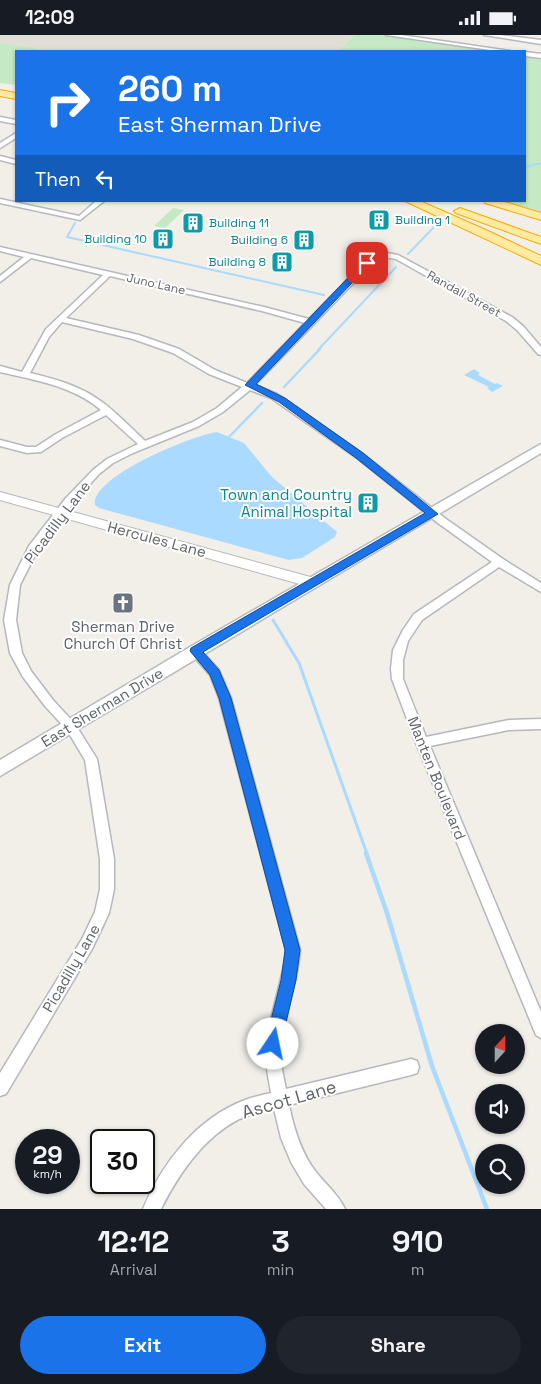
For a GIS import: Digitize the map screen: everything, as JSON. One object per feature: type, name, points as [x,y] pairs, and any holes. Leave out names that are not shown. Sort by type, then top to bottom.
[{"type":"highway","points":[[0,86],[15,88]]},
{"type":"highway","points":[[0,93],[15,96]]},
{"type":"highway","points":[[412,202],[484,233],[541,261]]},
{"type":"highway","points":[[437,202],[541,241]]},
{"type":"highway","points":[[468,202],[541,229]]},
{"type":"highway","points":[[492,202],[541,217]]},
{"type":"main road","name":"East Sherman Drive","points":[[0,769],[541,448]]},
{"type":"street","points":[[389,35],[500,50]]},
{"type":"street","points":[[487,35],[541,42]]},
{"type":"street","points":[[526,54],[541,56]]},
{"type":"street","points":[[0,119],[15,122]]},
{"type":"street","points":[[0,146],[15,136]]},
{"type":"street","points":[[0,158],[15,161]]},
{"type":"street","points":[[0,201],[80,219],[100,202]]},
{"type":"street","name":"Juno Lane","points":[[0,249],[311,322]]},
{"type":"street","name":"Randall Street","points":[[376,255],[385,254],[398,257],[502,314],[520,328],[541,352]]},
{"type":"street","name":"Picadilly Lane","points":[[0,1088],[88,944],[102,913],[107,889],[107,859],[91,759],[71,727],[49,703],[27,674],[16,653],[10,620],[15,585],[20,573],[33,549],[79,489],[96,472],[110,461],[212,415],[235,400],[366,265],[370,258],[376,255]]},
{"type":"street","points":[[0,280],[29,256]]},
{"type":"street","points":[[24,375],[35,361],[45,337],[108,274]]},
{"type":"street","points":[[61,319],[136,337],[176,351],[212,373],[250,385],[282,400],[360,456],[432,514],[499,562],[541,588]]},
{"type":"street","points":[[0,369],[52,382],[76,391],[107,411],[144,445]]},
{"type":"street","points":[[0,443],[27,450],[38,450],[59,436],[107,411]]},
{"type":"street","name":"Hercules Lane","points":[[0,496],[314,583]]},
{"type":"street","name":"Manten Boulevard","points":[[499,562],[421,614],[403,638],[397,664],[398,681],[422,743],[536,1003],[541,1030]]},
{"type":"street","points":[[196,651],[215,673],[225,698],[292,950],[289,980],[273,1044],[272,1067],[288,1138],[307,1175],[318,1185],[336,1209]]},
{"type":"street","points":[[422,743],[509,725],[541,724]]},
{"type":"street","name":"Ascot Lane","points":[[152,1209],[166,1181],[184,1155],[216,1125],[247,1107],[411,1067]]},
{"type":"shaded area","points":[[0,35],[354,35],[339,50],[50,50],[0,43]]},
{"type":"green space","points":[[354,35],[389,35],[500,50],[339,50]]},
{"type":"green space","points":[[0,43],[50,50],[15,50],[15,85],[0,83]]},
{"type":"green space","points":[[526,54],[541,56],[541,213],[506,202],[526,202]]},
{"type":"green space","points":[[173,208],[184,210],[165,228],[154,226]]},
{"type":"water","points":[[474,369],[480,373],[478,375],[503,386],[492,392],[487,388],[489,387],[464,375]]},
{"type":"water","points":[[217,432],[244,443],[272,477],[337,532],[335,537],[302,558],[289,560],[99,508],[95,505],[98,494],[109,482],[125,470],[167,449]]},
{"type":"waterway","points":[[526,167],[541,163]]},
{"type":"waterway","points":[[408,254],[436,225],[437,219]]},
{"type":"waterway","points":[[75,223],[67,237],[324,295]]},
{"type":"waterway","points":[[318,350],[396,267]]},
{"type":"waterway","points":[[284,387],[320,349]]},
{"type":"waterway","points":[[228,438],[262,403]]},
{"type":"waterway","points":[[273,620],[299,663],[367,854]]},
{"type":"waterway","points":[[366,853],[387,913],[432,1066],[487,1209]]},
{"type":"place","name":"Building 1","points":[[379,220]]},
{"type":"place","name":"Building 11","points":[[193,223]]},
{"type":"place","name":"Building 10","points":[[163,239]]},
{"type":"place","name":"Building 6","points":[[304,240]]},
{"type":"place","name":"Building 8","points":[[282,262]]},
{"type":"place","name":"Town and Country Animal Hospital","points":[[368,503]]},
{"type":"place","name":"Sherman Drive Church Of Christ","points":[[123,603]]},
{"type":"route","points":[[273,1044],[276,1023],[289,980],[292,950],[225,698],[215,673],[196,651],[432,514],[360,456],[282,400],[250,385],[367,263]]}]
